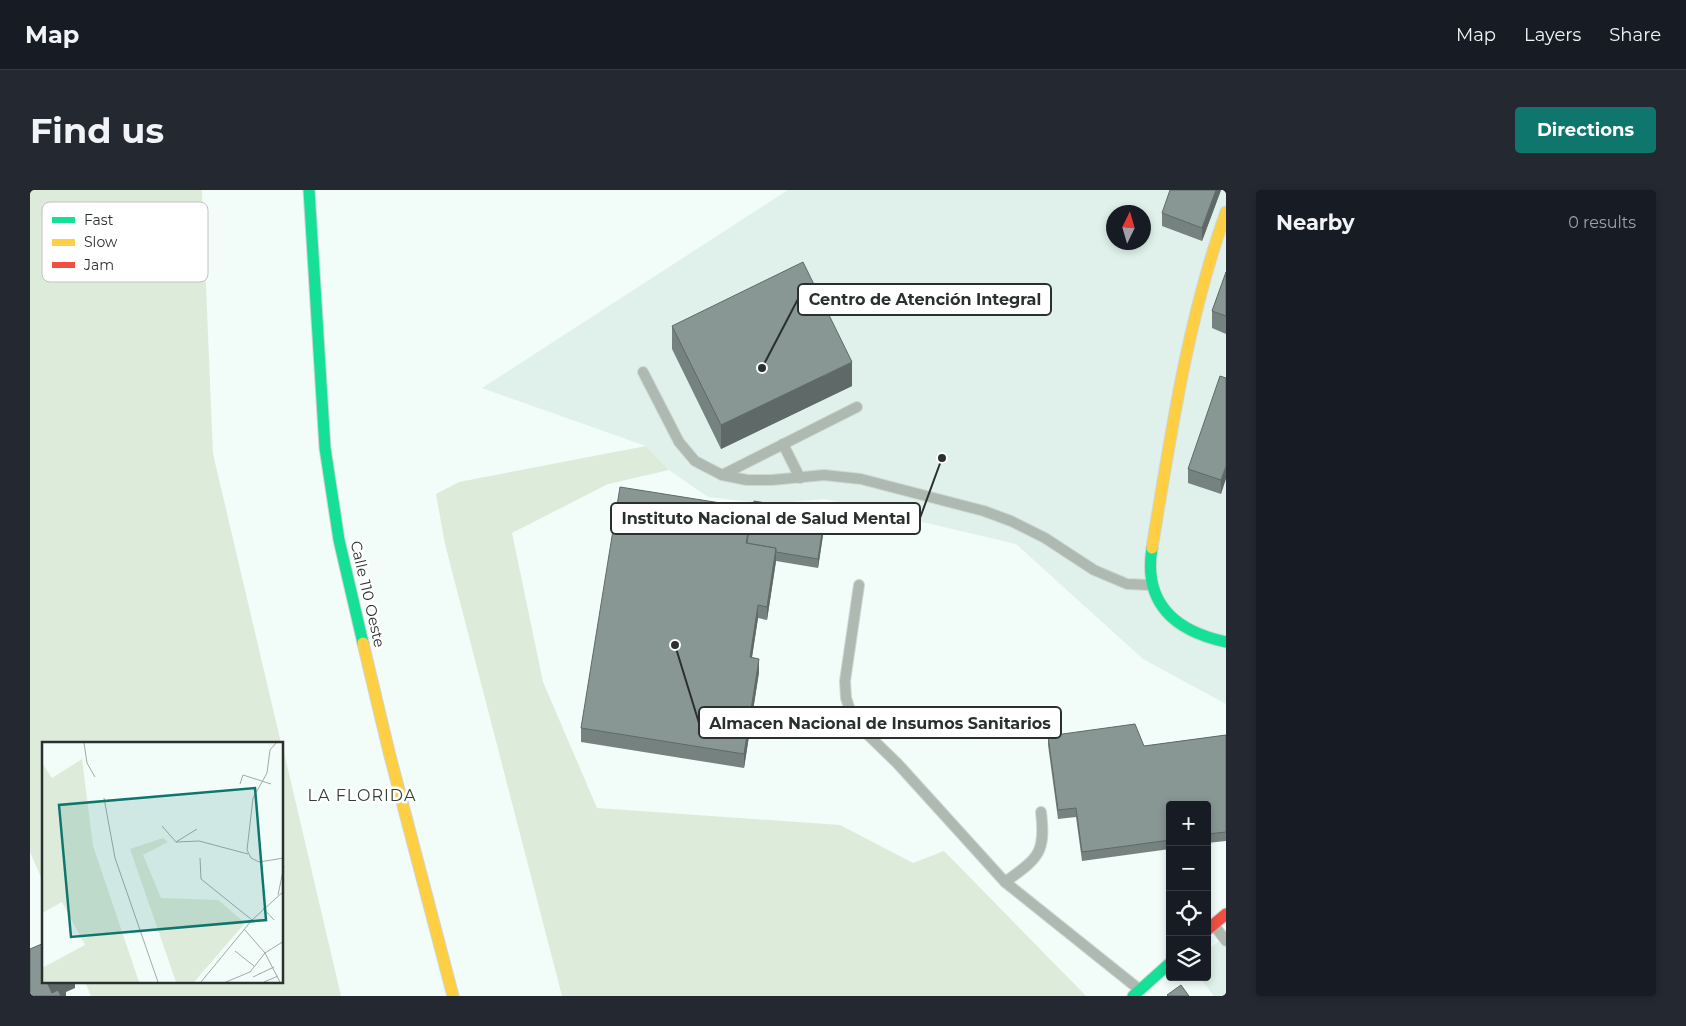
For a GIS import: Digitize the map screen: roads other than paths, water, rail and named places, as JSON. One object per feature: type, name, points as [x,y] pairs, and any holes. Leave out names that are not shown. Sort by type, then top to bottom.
[{"type":"street","name":"Calle 110 Oeste","points":[[309,190],[325,448],[340,540],[389,752],[454,996]]},
{"type":"street","points":[[1226,212],[1203,281],[1183,365],[1150,559],[1151,586],[1167,612],[1187,630],[1211,640],[1226,642]]},
{"type":"street","points":[[1211,926],[1226,914]]},
{"type":"street","points":[[1137,993],[1166,967]]},
{"type":"lane","points":[[643,372],[679,442],[695,461],[722,475],[746,480],[800,478],[824,474],[842,475],[984,511],[1011,521],[1045,538],[1094,570],[1127,584],[1151,586]]},
{"type":"lane","points":[[722,475],[857,407]]},
{"type":"lane","points":[[784,444],[800,478]]},
{"type":"lane","points":[[859,585],[845,681],[846,698],[852,716],[1005,882],[1137,993]]},
{"type":"lane","points":[[1005,882],[1038,855],[1043,847],[1044,836],[1041,812]]},
{"type":"lane","points":[[1211,928],[1226,941]]},
{"type":"place","name":"Centro de Atención Integral","points":[[762,368]]},
{"type":"place","name":"Instituto Nacional de Salud Mental","points":[[942,458]]},
{"type":"place","name":"Almacen Nacional de Insumos Sanitarios","points":[[675,645]]},
{"type":"district","name":"LA FLORIDA","points":[[362,795]]}]
